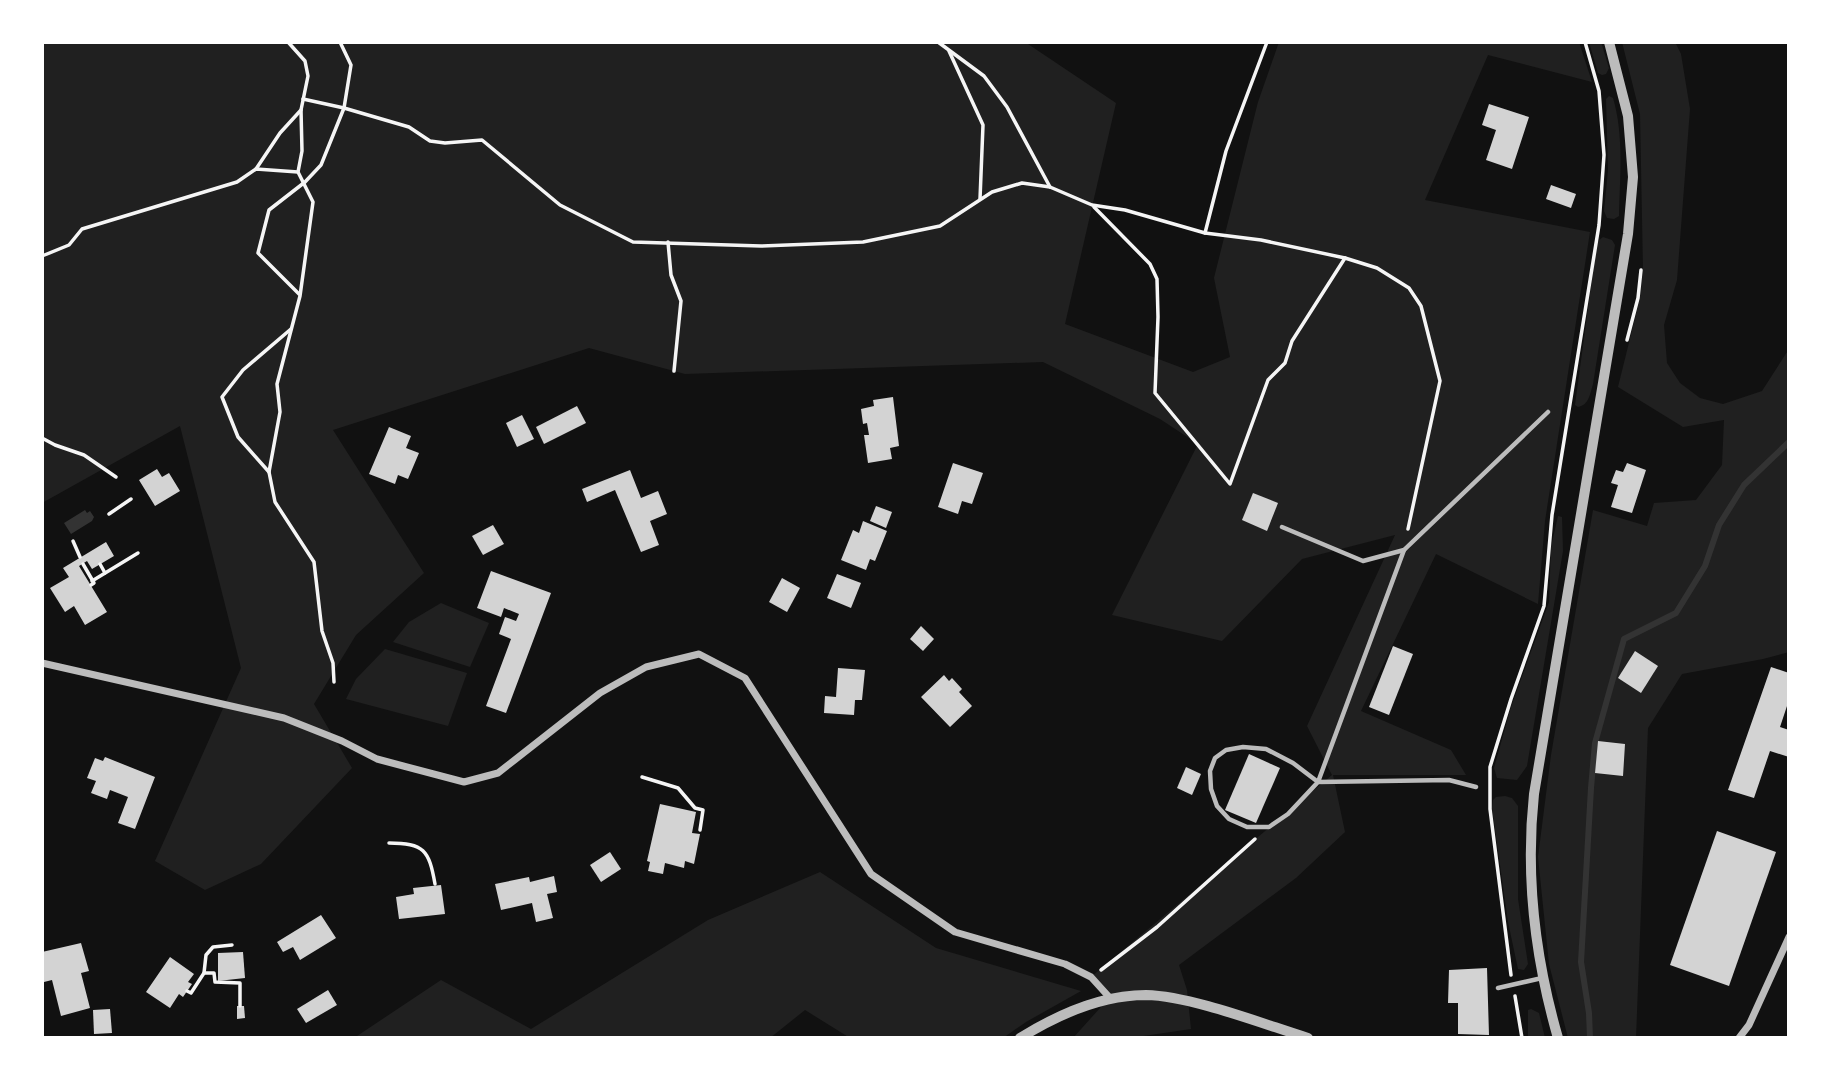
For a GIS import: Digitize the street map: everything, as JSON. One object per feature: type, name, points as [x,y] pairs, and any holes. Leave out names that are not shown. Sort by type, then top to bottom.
[{"type":"street","points":[[1558,1038],[1533,929],[1529,851],[1534,794],[1579,521],[1611,349],[1628,234],[1633,177],[1628,116],[1608,42]]},
{"type":"street","points":[[42,663],[284,718],[342,741],[377,759],[464,782],[498,773],[600,693],[646,667],[699,654],[745,678],[871,874],[955,932],[1065,964],[1091,977],[1110,998]]},
{"type":"street","points":[[1739,1038],[1749,1025],[1789,937]]},
{"type":"street","points":[[1020,1038],[1045,1022],[1110,998],[1148,995],[1194,1004],[1308,1038]]},
{"type":"lane","points":[[1476,786],[1449,780],[1318,782],[1293,763],[1265,749],[1244,747],[1226,750],[1215,758],[1210,771],[1210,789],[1216,806],[1229,819],[1247,827],[1269,827],[1289,814],[1318,782],[1404,550],[1548,412]]},
{"type":"lane","points":[[1282,527],[1363,561],[1404,550]]},
{"type":"lane","points":[[1498,988],[1543,978]]},
{"type":"path","points":[[288,42],[305,61],[308,76],[301,110],[302,151],[299,173],[313,202],[300,296],[278,384],[280,412],[269,472],[275,502],[314,562],[322,631],[333,663],[334,682]]},
{"type":"path","points":[[300,296],[258,253],[269,210],[305,183],[321,164],[344,108],[351,65],[340,42]]},
{"type":"path","points":[[939,42],[984,76],[1007,107],[1050,187]]},
{"type":"path","points":[[1205,233],[1226,151],[1267,42]]},
{"type":"path","points":[[1522,1038],[1506,942],[1490,809],[1490,767],[1544,606],[1552,515],[1599,225],[1604,155],[1599,90],[1585,42]]},
{"type":"path","points":[[948,50],[983,125],[980,199]]},
{"type":"path","points":[[303,99],[409,127],[430,141],[445,143],[482,140],[560,205],[633,242],[761,246],[863,242],[940,226],[992,192],[1022,183],[1050,187],[1092,205],[1125,210],[1205,233],[1261,240],[1345,258],[1377,268],[1409,288],[1420,306],[1440,381],[1404,550]]},
{"type":"path","points":[[42,256],[69,245],[82,229],[237,182],[256,169],[280,133],[301,110]]},
{"type":"path","points":[[256,169],[299,173]]},
{"type":"path","points":[[1092,205],[1150,264],[1157,279],[1155,393],[1230,484],[1268,380],[1285,363],[1292,341],[1345,258]]},
{"type":"path","points":[[668,242],[671,275],[681,301],[674,371]]},
{"type":"path","points":[[269,472],[238,437],[222,397],[243,370],[292,329]]},
{"type":"path","points":[[42,438],[84,455],[116,477]]},
{"type":"path","points":[[109,513],[131,499]]},
{"type":"path","points":[[73,541],[80,557]]},
{"type":"path","points":[[83,564],[92,583],[138,552]]},
{"type":"path","points":[[100,564],[105,573]]},
{"type":"path","points":[[642,777],[678,788],[695,808],[703,810],[700,830]]},
{"type":"path","points":[[1091,977],[1157,927],[1269,827]]},
{"type":"path","points":[[389,843],[405,843],[420,848],[431,859],[435,884]]},
{"type":"path","points":[[187,990],[191,993],[204,973],[206,955],[212,947],[232,945]]},
{"type":"path","points":[[204,973],[214,973],[215,982],[240,983],[240,1006]]},
{"type":"shaded area","points":[[42,42],[1025,42],[1116,103],[1065,324],[1193,372],[1230,357],[1214,278],[1258,102],[1279,42],[1579,42],[1592,82],[1488,55],[1425,200],[1590,232],[1545,521],[1538,604],[1436,554],[1361,711],[1451,750],[1466,775],[1333,775],[1345,832],[1296,878],[1179,965],[1187,990],[1191,1029],[1130,1038],[1073,1038],[1109,998],[1091,977],[1332,775],[1307,726],[1395,535],[1302,559],[1222,641],[1112,615],[1198,444],[1160,419],[1043,362],[685,374],[589,348],[333,430],[424,573],[356,635],[314,704],[352,768],[261,864],[205,890],[155,861],[241,668],[180,426],[42,503]]},
{"type":"shaded area","points":[[1589,42],[1601,42],[1609,68],[1606,74],[1598,73]]},
{"type":"shaded area","points":[[1622,42],[1675,42],[1681,54],[1690,109],[1677,280],[1664,325],[1667,363],[1680,383],[1700,398],[1723,404],[1762,391],[1789,349],[1789,652],[1682,674],[1648,728],[1636,1038],[1568,1038],[1549,964],[1538,857],[1551,755],[1593,510],[1647,526],[1654,503],[1696,500],[1722,465],[1724,420],[1683,427],[1618,387],[1640,298],[1643,269],[1640,114]]},
{"type":"shaded area","points":[[1609,96],[1613,98],[1620,142],[1619,216],[1614,219],[1607,218],[1604,211],[1608,170],[1606,99]]},
{"type":"shaded area","points":[[1603,237],[1612,240],[1615,245],[1593,384],[1587,401],[1578,407],[1575,405],[1597,242]]},
{"type":"shaded area","points":[[85,510],[87,513],[90,511],[94,517],[92,521],[71,534],[64,523]]},
{"type":"shaded area","points":[[1558,516],[1562,517],[1563,551],[1527,766],[1517,780],[1497,778],[1494,768],[1511,707],[1549,602],[1551,547]]},
{"type":"shaded area","points":[[441,603],[489,623],[470,667],[393,642],[409,622]]},
{"type":"shaded area","points":[[385,649],[467,673],[448,726],[346,699],[356,679]]},
{"type":"shaded area","points":[[1496,797],[1512,798],[1518,806],[1518,899],[1528,964],[1524,970],[1518,969],[1508,922],[1492,808]]},
{"type":"shaded area","points":[[820,872],[936,948],[1081,991],[1003,1038],[850,1038],[805,1010],[770,1038],[354,1038],[441,980],[531,1029],[708,920]]},
{"type":"shaded area","points":[[1528,1010],[1539,1013],[1545,1038],[1528,1038]]},
{"type":"building","points":[[1489,104],[1529,117],[1512,169],[1486,160],[1496,130],[1482,125]]},
{"type":"building","points":[[1551,185],[1576,194],[1571,208],[1546,199]]},
{"type":"building","points":[[893,397],[899,446],[890,448],[892,459],[868,463],[864,435],[869,435],[867,423],[863,424],[861,409],[874,406],[873,400]]},
{"type":"building","points":[[577,406],[586,423],[544,444],[536,427]]},
{"type":"building","points":[[522,415],[534,439],[517,447],[506,423]]},
{"type":"building","points":[[389,427],[411,436],[406,448],[419,453],[408,479],[398,475],[395,484],[369,474]]},
{"type":"building","points":[[953,463],[983,473],[972,504],[962,501],[958,514],[938,507]]},
{"type":"building","points":[[1627,463],[1646,470],[1632,513],[1611,507],[1618,485],[1611,483],[1616,470],[1623,472]]},
{"type":"building","points":[[157,469],[162,477],[169,473],[180,491],[155,506],[139,480]]},
{"type":"building","points":[[630,470],[641,498],[658,491],[667,514],[650,521],[659,545],[641,552],[615,490],[587,502],[582,489]]},
{"type":"building","points":[[1253,493],[1278,503],[1267,531],[1242,520]]},
{"type":"building","points":[[876,506],[892,512],[886,528],[870,521]]},
{"type":"building","points":[[863,521],[887,531],[875,561],[870,559],[866,570],[841,560],[853,530],[859,533]]},
{"type":"building","points":[[493,525],[504,544],[483,555],[472,536]]},
{"type":"building","points":[[106,542],[114,556],[92,569],[87,561],[79,566],[107,612],[85,625],[74,606],[65,612],[50,588],[69,577],[63,568]]},
{"type":"building","points":[[491,571],[551,593],[506,713],[486,706],[511,639],[499,634],[505,617],[516,621],[519,614],[504,608],[501,617],[477,608]]},
{"type":"building","points":[[837,574],[861,583],[851,608],[827,598]]},
{"type":"building","points":[[782,578],[800,588],[787,612],[769,602]]},
{"type":"building","points":[[921,626],[934,639],[923,651],[910,639]]},
{"type":"building","points":[[1393,646],[1413,654],[1389,715],[1369,707]]},
{"type":"building","points":[[1635,651],[1658,666],[1641,693],[1618,678]]},
{"type":"building","points":[[1771,667],[1789,673],[1789,700],[1780,727],[1789,730],[1789,757],[1770,751],[1754,798],[1728,790]]},
{"type":"building","points":[[838,668],[865,670],[862,700],[855,700],[854,715],[824,713],[825,696],[836,697]]},
{"type":"building","points":[[944,675],[949,681],[952,678],[962,689],[959,692],[972,706],[950,727],[921,697]]},
{"type":"building","points":[[1598,741],[1625,744],[1623,776],[1595,773]]},
{"type":"building","points":[[1249,754],[1280,768],[1256,823],[1225,810]]},
{"type":"building","points":[[105,757],[155,777],[135,829],[118,823],[128,797],[110,790],[107,799],[91,793],[96,781],[87,778],[95,758],[103,761]]},
{"type":"building","points":[[1186,767],[1201,774],[1192,795],[1177,788]]},
{"type":"building","points":[[660,804],[696,812],[692,833],[700,834],[694,864],[685,861],[684,868],[665,863],[663,874],[648,871],[650,862],[647,861]]},
{"type":"building","points":[[1717,831],[1776,852],[1729,986],[1670,965]]},
{"type":"building","points":[[610,852],[621,869],[601,882],[590,865]]},
{"type":"building","points":[[554,876],[557,892],[547,894],[553,918],[536,922],[532,903],[501,910],[495,884],[529,877],[530,882]]},
{"type":"building","points":[[441,885],[445,914],[399,919],[396,897],[414,894],[413,888]]},
{"type":"building","points":[[321,915],[336,938],[300,960],[293,947],[283,952],[277,942]]},
{"type":"building","points":[[81,943],[89,971],[81,973],[90,1008],[61,1016],[52,980],[44,982],[42,952]]},
{"type":"building","points":[[243,952],[245,978],[218,981],[218,953]]},
{"type":"building","points":[[170,957],[194,974],[188,982],[192,984],[183,997],[179,994],[170,1008],[146,992]]},
{"type":"building","points":[[1487,968],[1489,1035],[1458,1034],[1458,1003],[1448,1003],[1449,970]]},
{"type":"building","points":[[328,990],[337,1005],[306,1023],[297,1009]]},
{"type":"building","points":[[237,1006],[244,1006],[245,1018],[237,1019]]},
{"type":"building","points":[[110,1009],[112,1033],[94,1034],[93,1010]]},
{"type":"waterway","points":[[1590,1038],[1581,962],[1591,788],[1595,743],[1624,639],[1676,613],[1705,566],[1719,525],[1744,485],[1789,442]]}]
